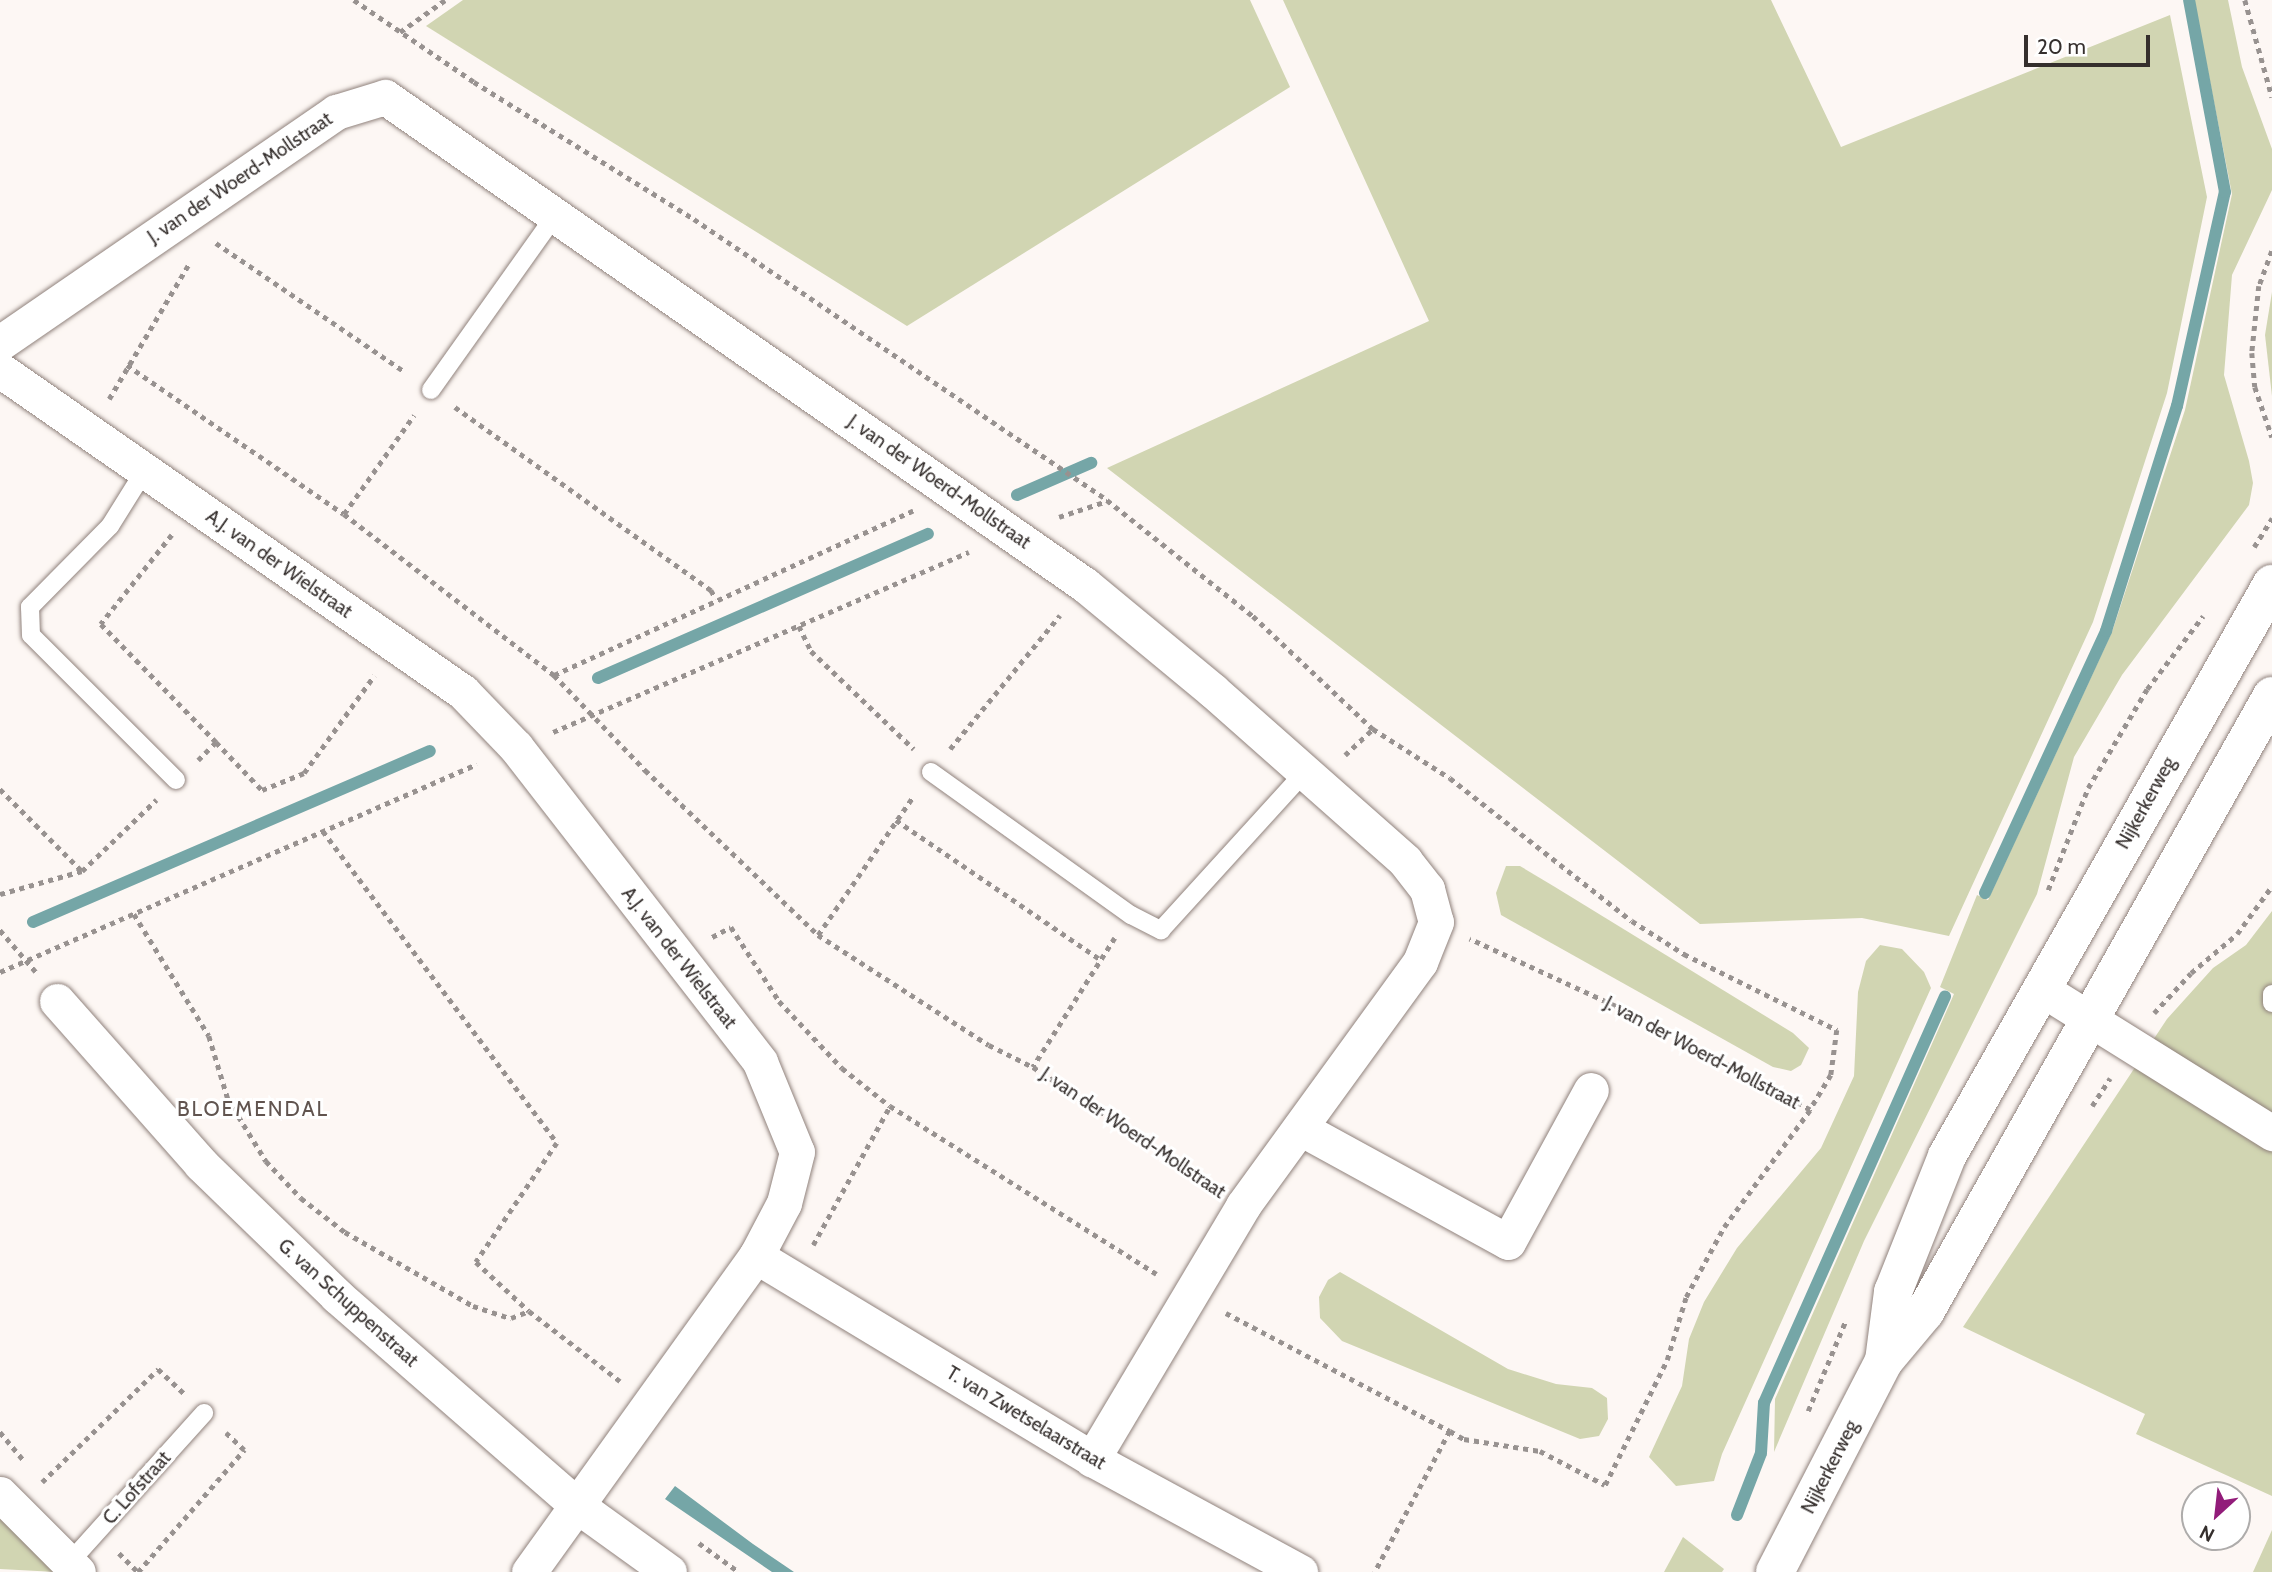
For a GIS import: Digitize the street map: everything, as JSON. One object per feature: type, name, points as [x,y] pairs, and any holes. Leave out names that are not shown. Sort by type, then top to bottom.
[{"type":"street","name":"J. van der Woerd-Mollstraat","points":[[0,343],[336,112],[384,97],[556,214],[1085,585],[1405,861],[1427,889],[1436,922],[1420,962],[1243,1206],[1092,1459]]},
{"type":"street","name":"A.J. van der Wielstraat","points":[[0,370],[91,433],[137,482],[463,692],[516,747],[760,1062],[797,1152],[784,1203],[756,1256],[579,1507],[529,1572]]},
{"type":"street","name":"Nijkerkerweg","points":[[1884,1361],[1893,1292],[1947,1156],[2040,988],[2261,617],[2272,584]]},
{"type":"street","name":"Nijkerkerweg","points":[[1775,1572],[1884,1361],[1925,1312],[2087,1017],[2140,935],[2272,696]]},
{"type":"street","points":[[2040,988],[2271,1128]]},
{"type":"street","name":"G. van Schuppenstraat","points":[[57,1000],[201,1164],[337,1296],[579,1507],[669,1572]]},
{"type":"street","points":[[1300,1128],[1508,1242],[1591,1090]]},
{"type":"street","name":"T. van Zwetselaarstraat","points":[[756,1256],[1092,1459],[1300,1572]]},
{"type":"street","name":"C. Lofstraat","points":[[0,1494],[74,1568]]},
{"type":"lane","points":[[431,390],[556,214]]},
{"type":"lane","points":[[137,482],[110,526],[30,607],[31,635],[176,780]]},
{"type":"lane","points":[[931,772],[1132,915],[1161,930],[1305,772]]},
{"type":"lane","points":[[2272,994],[2272,1003]]},
{"type":"lane","name":"C. Lofstraat","points":[[74,1568],[204,1413]]},
{"type":"path","points":[[354,0],[694,219],[1107,500],[1253,616],[1373,729],[1450,778],[1632,921],[1684,954],[1837,1030],[1831,1074],[1810,1110]]},
{"type":"path","points":[[2245,0],[2272,97]]},
{"type":"path","points":[[400,32],[442,1]]},
{"type":"path","points":[[210,243],[219,244],[431,390],[711,590],[716,599]]},
{"type":"path","points":[[2272,251],[2259,286],[2252,353],[2255,387],[2272,437]]},
{"type":"path","points":[[91,433],[127,365],[195,254]]},
{"type":"path","points":[[127,365],[344,514],[554,675],[645,770],[818,935],[989,1045],[1033,1067]]},
{"type":"path","points":[[344,514],[431,390]]},
{"type":"path","points":[[137,482],[178,528],[101,624],[262,790],[304,773],[378,671],[388,679]]},
{"type":"path","points":[[554,675],[954,493]]},
{"type":"path","points":[[799,626],[811,651],[926,761],[931,772]]},
{"type":"path","points":[[0,894],[82,871],[216,742]]},
{"type":"path","points":[[0,789],[82,871]]},
{"type":"path","points":[[896,820],[1101,960]]},
{"type":"path","points":[[323,831],[557,1143],[476,1262],[529,1311],[651,1405]]},
{"type":"path","points":[[2086,1115],[2131,1045],[2168,996],[2237,934],[2272,886]]},
{"type":"path","points":[[134,914],[209,1036],[228,1098],[266,1161],[301,1198],[345,1232],[473,1306],[511,1318],[529,1311]]},
{"type":"path","name":"J. van der Woerd-Mollstraat","points":[[1132,915],[1033,1067],[1243,1206]]},
{"type":"path","name":"J. van der Woerd-Mollstraat","points":[[1190,1295],[1464,1439],[1540,1451],[1605,1485],[1667,1360],[1686,1297],[1724,1227],[1810,1110],[1643,1019],[1436,922]]},
{"type":"path","points":[[677,955],[731,927],[779,1001],[842,1068],[891,1106],[1190,1295]]},
{"type":"path","points":[[0,930],[57,1000]]},
{"type":"path","points":[[794,1280],[891,1106]]},
{"type":"path","points":[[1375,1572],[1450,1431]]},
{"type":"green space","points":[[463,0],[1250,0],[1290,87],[907,326],[426,26]]},
{"type":"green space","points":[[1283,0],[1771,0],[1841,147],[2170,15],[2207,197],[2167,393],[2093,622],[1949,936],[1862,918],[1700,924],[1107,468],[1429,321]]},
{"type":"green space","points":[[2194,0],[2228,0],[2242,67],[2272,149],[2272,190],[2232,275],[2224,375],[2249,461],[2253,483],[2249,505],[2122,675],[2074,757],[2037,894],[1864,1241],[1774,1452],[1775,1399],[1954,994],[1940,987],[1977,895],[1988,900],[2112,632],[2185,410],[2232,194]]},
{"type":"green space","points":[[2272,292],[2272,396],[2265,335]]},
{"type":"green space","points":[[1506,866],[1520,866],[1793,1033],[1809,1048],[1801,1065],[1791,1071],[1773,1067],[1501,915],[1496,893]]},
{"type":"green space","points":[[2272,911],[2272,1496],[2251,1486],[2251,1481],[2239,1481],[2136,1434],[2145,1414],[1963,1327],[2167,1019],[2213,968],[2246,945]]},
{"type":"green space","points":[[1880,945],[1902,949],[1924,972],[1931,988],[1722,1454],[1714,1481],[1676,1486],[1649,1457],[1682,1386],[1689,1339],[1704,1302],[1737,1248],[1821,1148],[1854,1076],[1858,992],[1866,961]]},
{"type":"green space","points":[[1340,1272],[1508,1369],[1556,1384],[1592,1388],[1607,1398],[1608,1419],[1599,1436],[1580,1439],[1342,1341],[1320,1318],[1319,1297],[1328,1280]]},
{"type":"green space","points":[[0,1516],[56,1572],[0,1569]]},
{"type":"green space","points":[[2272,1530],[2272,1572],[2253,1572]]},
{"type":"green space","points":[[1683,1537],[1724,1569],[1722,1572],[1664,1572]]},
{"type":"water","points":[[675,1486],[794,1572],[772,1572],[665,1499]]},
{"type":"waterway","points":[[1985,893],[2106,631],[2177,406],[2225,192],[2189,0]]},
{"type":"waterway","points":[[1017,495],[1091,463]]},
{"type":"waterway","points":[[598,678],[928,534]]},
{"type":"waterway","points":[[33,922],[430,751]]},
{"type":"waterway","points":[[1737,1515],[1761,1453],[1764,1403],[1945,997]]},
{"type":"district","name":"BLOEMENDAL","points":[[253,1109]]}]
